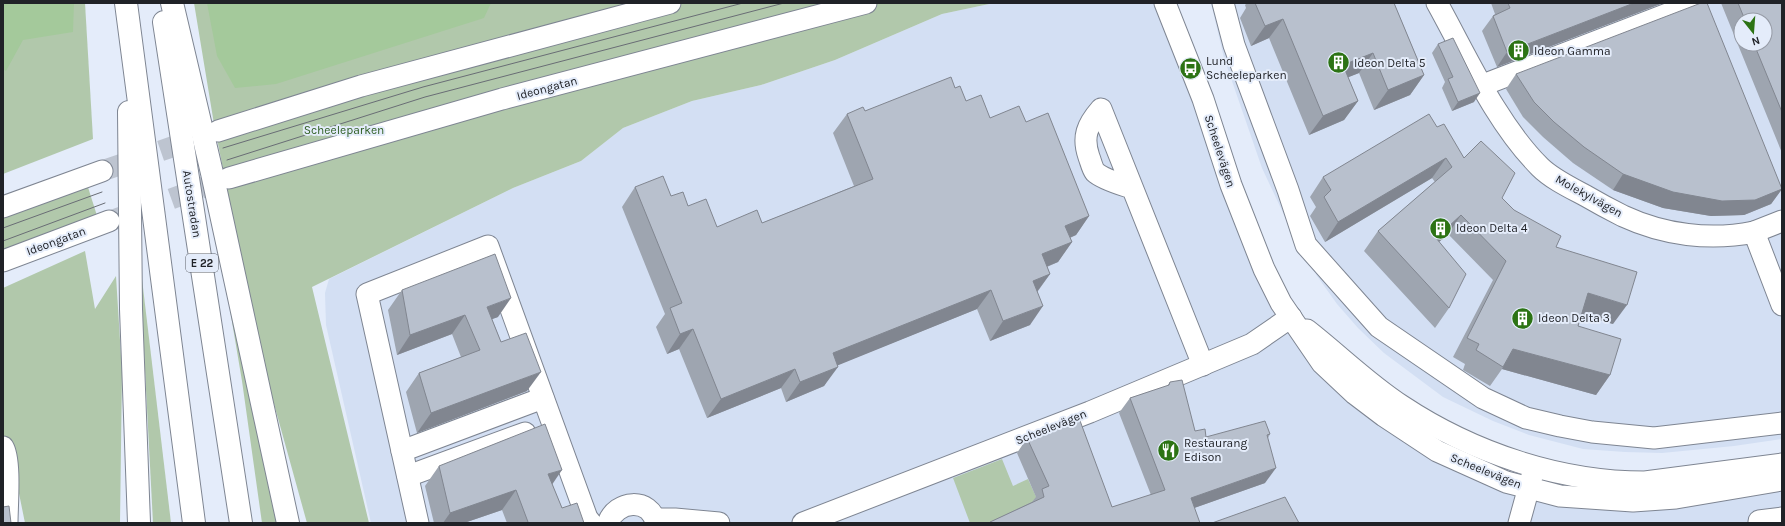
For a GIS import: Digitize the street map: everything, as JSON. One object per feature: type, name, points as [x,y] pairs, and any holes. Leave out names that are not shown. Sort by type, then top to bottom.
[{"type":"highway","name":"Autostradan","points":[[161,3],[241,523]]},
{"type":"highway","points":[[172,3],[210,166],[288,523]]},
{"type":"highway","points":[[127,10],[131,309],[138,523]]},
{"type":"highway","points":[[127,10],[194,523]]},
{"type":"street","points":[[218,131],[361,86],[670,3]]},
{"type":"street","name":"Ideongatan","points":[[229,178],[502,99],[866,3]]},
{"type":"street","name":"Scheelevägen","points":[[1165,3],[1203,99],[1231,185],[1256,252],[1270,281],[1291,317],[1322,363],[1355,394],[1384,416],[1437,451],[1506,482],[1574,498],[1634,501],[1676,498],[1782,480]]},
{"type":"street","points":[[1223,3],[1234,45],[1288,190],[1306,245],[1379,327],[1483,398],[1526,418],[1592,432],[1654,438],[1782,423]]},
{"type":"street","name":"Molekylvägen","points":[[1437,3],[1490,100],[1541,168],[1569,187],[1624,217],[1660,230],[1690,235],[1718,237],[1735,236],[1754,232],[1782,221]]},
{"type":"street","points":[[1483,85],[1696,3]]},
{"type":"street","points":[[3,207],[102,172]]},
{"type":"street","points":[[1132,188],[1203,364]]},
{"type":"street","name":"Ideongatan","points":[[3,261],[109,221]]},
{"type":"street","points":[[1754,232],[1782,305]]},
{"type":"street","points":[[418,523],[367,294],[488,246],[587,518],[591,523]]},
{"type":"street","name":"Scheelevägen","points":[[804,523],[1068,420],[1252,344],[1291,317]]},
{"type":"street","name":"Scheelevägen","points":[[1291,317],[1401,406],[1437,427],[1476,446],[1507,458],[1578,476],[1625,482],[1638,482],[1782,464]]},
{"type":"street","points":[[402,451],[543,398]]},
{"type":"street","points":[[408,476],[552,423]]},
{"type":"street","points":[[3,447],[6,452],[7,523]]},
{"type":"street","points":[[1519,523],[1535,466]]},
{"type":"street","points":[[608,523],[615,511],[629,505],[645,508],[651,513],[655,521],[675,519],[719,523]]},
{"type":"street","points":[[1759,523],[1759,521],[1782,518]]},
{"type":"shaded area","points":[[994,3],[1165,3],[1231,185],[1322,363],[1477,469],[1532,476],[1633,501],[1782,480],[1782,523],[371,523],[326,325],[325,293],[329,279],[513,188],[581,161],[623,128],[692,101],[761,85],[835,60],[942,14]]},
{"type":"shaded area","points":[[1211,3],[1782,3],[1782,439],[1734,446],[1662,453],[1583,449],[1529,435],[1493,421],[1443,397],[1384,353],[1358,328],[1337,304],[1317,276],[1291,230],[1262,168],[1224,58]]},
{"type":"green space","points":[[3,3],[85,3],[93,139],[3,174]]},
{"type":"green space","points":[[3,3],[74,3],[73,32],[23,40],[6,71],[3,69]]},
{"type":"green space","name":"Scheeleparken","points":[[194,3],[994,3],[942,14],[835,60],[761,85],[692,101],[623,128],[581,161],[513,188],[312,287],[369,523],[307,523],[261,357],[214,124]]},
{"type":"green space","points":[[207,3],[491,3],[484,18],[276,84],[235,88],[217,56]]},
{"type":"green space","points":[[87,184],[98,219],[3,255],[3,215]]},
{"type":"green space","points":[[85,251],[95,309],[116,276],[122,372],[120,523],[25,523],[8,439],[3,435],[3,288]]},
{"type":"green space","points":[[139,254],[171,523],[153,523]]},
{"type":"green space","points":[[230,310],[267,461],[280,523],[262,523],[242,381]]},
{"type":"green space","points":[[1002,459],[1013,486],[1028,479],[1038,501],[1009,523],[970,523],[953,478]]},
{"type":"building","name":"Ideon Delta 5","points":[[1255,3],[1394,3],[1424,75],[1388,90],[1373,53],[1343,65],[1358,101],[1323,116],[1283,19],[1265,26]]},
{"type":"building","points":[[1508,3],[1634,3],[1507,52],[1493,16],[1510,8]]},
{"type":"building","points":[[1701,3],[1707,3],[1782,189],[1755,200],[1722,201],[1673,192],[1623,174],[1584,147],[1554,122],[1534,102],[1516,74]]},
{"type":"building","points":[[1738,3],[1782,3],[1782,112],[1757,52],[1773,52],[1773,12],[1742,12]]},
{"type":"building","points":[[1453,38],[1480,93],[1458,102],[1448,79],[1453,77],[1438,44]]},
{"type":"building","points":[[951,77],[955,88],[960,86],[966,101],[981,95],[990,118],[1019,106],[1026,122],[1048,113],[1089,216],[1065,226],[1072,242],[1042,254],[1050,274],[1033,281],[1043,306],[1003,321],[991,290],[833,353],[838,367],[800,382],[795,369],[721,399],[693,329],[680,334],[670,308],[682,303],[635,187],[663,176],[671,196],[683,192],[688,206],[706,199],[717,227],[757,210],[762,223],[873,179],[847,114],[863,107],[865,111]]},
{"type":"building","points":[[1429,114],[1437,127],[1444,124],[1464,158],[1481,141],[1515,173],[1502,198],[1514,210],[1561,236],[1556,247],[1637,272],[1627,305],[1588,293],[1578,326],[1621,339],[1610,375],[1513,349],[1503,367],[1476,350],[1479,344],[1467,338],[1506,261],[1461,215],[1436,238],[1466,274],[1449,308],[1378,231],[1452,167],[1446,158],[1338,222],[1324,197],[1331,190],[1323,177]]},
{"type":"building","points":[[495,254],[511,298],[487,307],[501,342],[526,333],[541,372],[431,413],[419,373],[480,350],[465,315],[410,335],[402,290]]},
{"type":"building","points":[[1182,380],[1195,431],[1205,429],[1206,437],[1265,421],[1270,434],[1267,435],[1276,468],[1191,498],[1200,523],[990,523],[1044,497],[1042,489],[1049,486],[1027,438],[1079,418],[1112,507],[1165,490],[1130,398],[1169,385],[1170,382]]},
{"type":"building","points":[[545,424],[562,470],[548,474],[562,508],[577,503],[584,523],[526,523],[528,522],[516,490],[450,513],[439,466]]},
{"type":"building","points":[[1285,497],[1299,523],[1212,523]]},
{"type":"building","points":[[9,506],[11,523],[3,523],[3,507]]},
{"type":"tunnel","points":[[102,171],[198,138]]},
{"type":"tunnel","points":[[113,220],[229,178]]},
{"type":"tram line","points":[[223,148],[423,87],[743,3]]},
{"type":"tram line","points":[[227,160],[425,97],[784,3]]},
{"type":"tram line","points":[[3,228],[102,192]]},
{"type":"tram line","points":[[3,241],[105,203]]},
{"type":"place","name":"Ideon Gamma","points":[[1519,51]]},
{"type":"place","name":"Ideon Delta 5","points":[[1338,63]]},
{"type":"place","name":"Lund Scheeleparken","points":[[1191,68]]},
{"type":"place","name":"Ideon Delta 4","points":[[1440,228]]},
{"type":"place","name":"Ideon Delta 3","points":[[1523,318]]},
{"type":"place","name":"Restaurang Edison","points":[[1168,450]]}]
